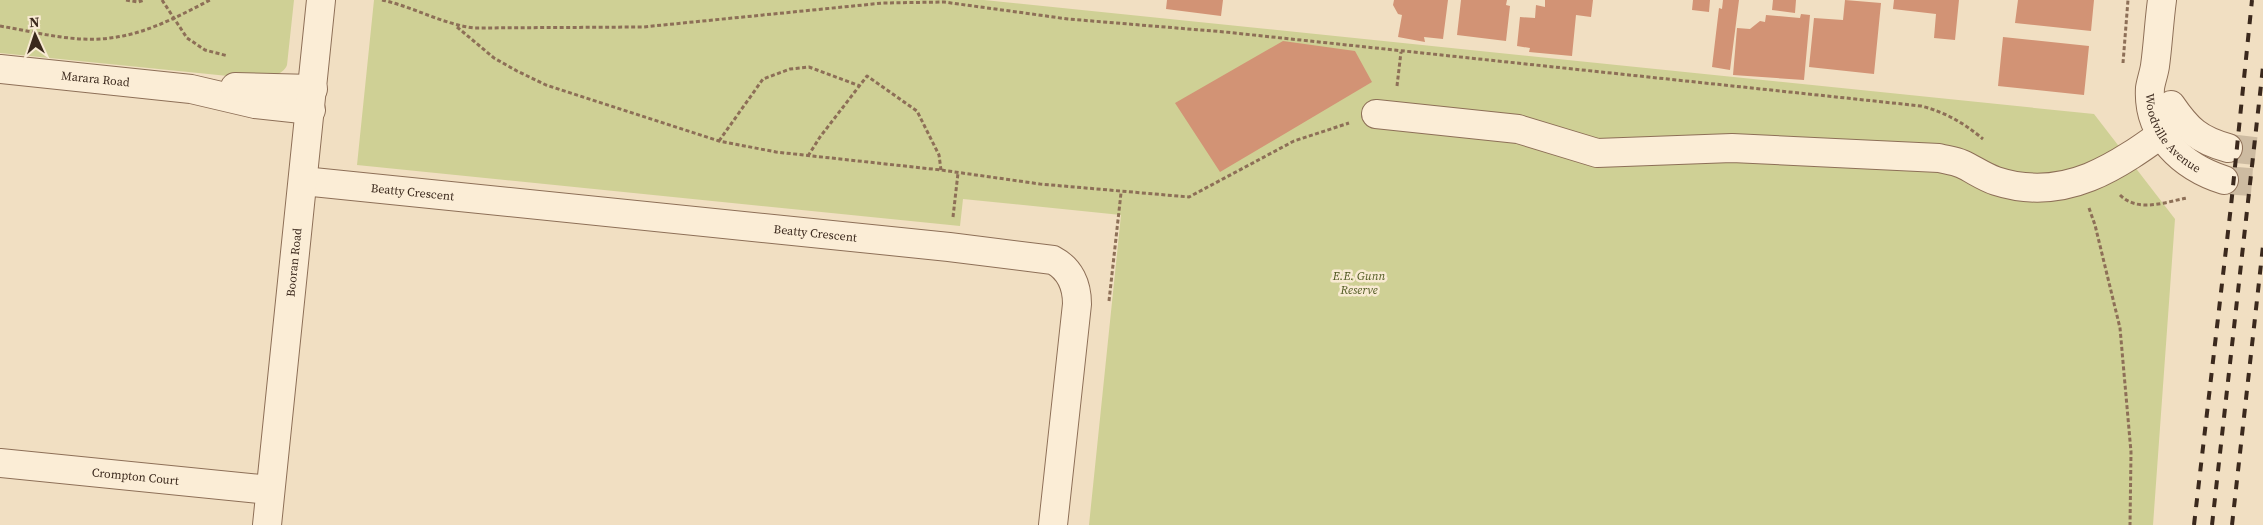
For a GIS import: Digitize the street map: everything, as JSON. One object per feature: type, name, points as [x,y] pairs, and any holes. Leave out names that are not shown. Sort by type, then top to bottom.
[{"type":"street","name":"Booran Road","points":[[267,525],[322,0]]},
{"type":"street","name":"Woodville Avenue","points":[[2162,0],[2155,67],[2172,105],[2171,127],[2184,161],[2204,173],[2224,180]]},
{"type":"street","name":"Marara Road","points":[[0,69],[191,88],[255,104],[312,100]]},
{"type":"street","points":[[1376,114],[1518,129],[1596,153],[1732,148],[1939,158],[1960,163],[1995,180],[2023,188],[2054,188],[2091,178],[2117,164],[2171,127]]},
{"type":"street","name":"Woodville Avenue","points":[[2171,127],[2192,132],[2209,142],[2228,148]]},
{"type":"street","name":"Beatty Crescent","points":[[303,181],[949,247],[1053,260],[1063,265],[1074,284],[1077,304],[1053,525]]},
{"type":"street","name":"Crompton Court","points":[[0,463],[270,490]]},
{"type":"path","points":[[126,0],[138,2],[144,0]]},
{"type":"path","points":[[162,0],[187,38],[205,50],[237,58]]},
{"type":"path","points":[[0,26],[60,36],[110,38],[142,31],[173,19],[210,0]]},
{"type":"path","points":[[382,0],[398,3],[456,26],[474,28],[643,27],[914,1],[944,2],[1068,19],[1225,32],[1921,106],[1937,110],[1952,117],[1985,140]]},
{"type":"path","points":[[456,26],[494,58],[517,72],[546,85],[719,141],[808,156],[941,170],[1040,184],[1189,198],[1294,141],[1376,114],[1398,83],[1401,52]]},
{"type":"path","points":[[719,141],[762,79],[790,69],[809,67],[860,86]]},
{"type":"path","points":[[808,156],[820,137],[867,76],[918,111],[939,155],[941,170]]},
{"type":"path","points":[[949,247],[958,173]]},
{"type":"path","points":[[2080,181],[2095,225],[2120,328],[2131,452],[2130,525]]},
{"type":"path","points":[[2117,191],[2130,204],[2142,206],[2189,198]]},
{"type":"green space","points":[[0,0],[294,0],[287,65],[284,70],[273,76],[238,77],[0,53]]},
{"type":"green space","name":"E.E. Gunn Reserve","points":[[374,0],[984,0],[2094,114],[2175,219],[2153,525],[1089,525],[1121,215],[963,199],[960,226],[357,165]]},
{"type":"building","points":[[1167,0],[1223,0],[1221,16],[1166,9]]},
{"type":"building","points":[[1394,0],[1448,0],[1443,39],[1424,37],[1425,42],[1398,37],[1402,15],[1398,14],[1393,5]]},
{"type":"building","points":[[1461,0],[1507,0],[1506,5],[1510,6],[1506,41],[1457,35]]},
{"type":"building","points":[[1545,0],[1593,0],[1591,17],[1576,15],[1572,56],[1529,52],[1530,48],[1517,46],[1520,17],[1535,18],[1536,5],[1545,7]]},
{"type":"building","points":[[1693,0],[1710,0],[1709,12],[1692,10]]},
{"type":"building","points":[[1723,0],[1739,0],[1730,70],[1712,67],[1719,8],[1722,9]]},
{"type":"building","points":[[1773,0],[1796,0],[1795,13],[1772,10]]},
{"type":"building","points":[[1845,0],[1881,3],[1874,74],[1809,67],[1814,18],[1843,20]]},
{"type":"building","points":[[1894,0],[1959,0],[1955,40],[1934,38],[1936,14],[1893,9]]},
{"type":"building","points":[[2018,0],[2094,0],[2091,31],[2015,23]]},
{"type":"building","points":[[1801,14],[1810,15],[1804,80],[1733,75],[1737,28],[1750,29],[1760,21],[1765,22],[1766,15],[1800,18]]},
{"type":"building","points":[[2003,37],[2089,46],[2084,95],[1998,86]]},
{"type":"building","points":[[1283,41],[1355,51],[1372,82],[1220,172],[1175,103]]},
{"type":"tunnel","points":[[2228,148],[2263,152]]},
{"type":"tunnel","points":[[2224,180],[2263,183]]},
{"type":"railway","points":[[2194,525],[2231,206],[2252,0]]},
{"type":"railway","points":[[2212,525],[2263,67]]},
{"type":"railway","points":[[2232,525],[2263,246]]}]
